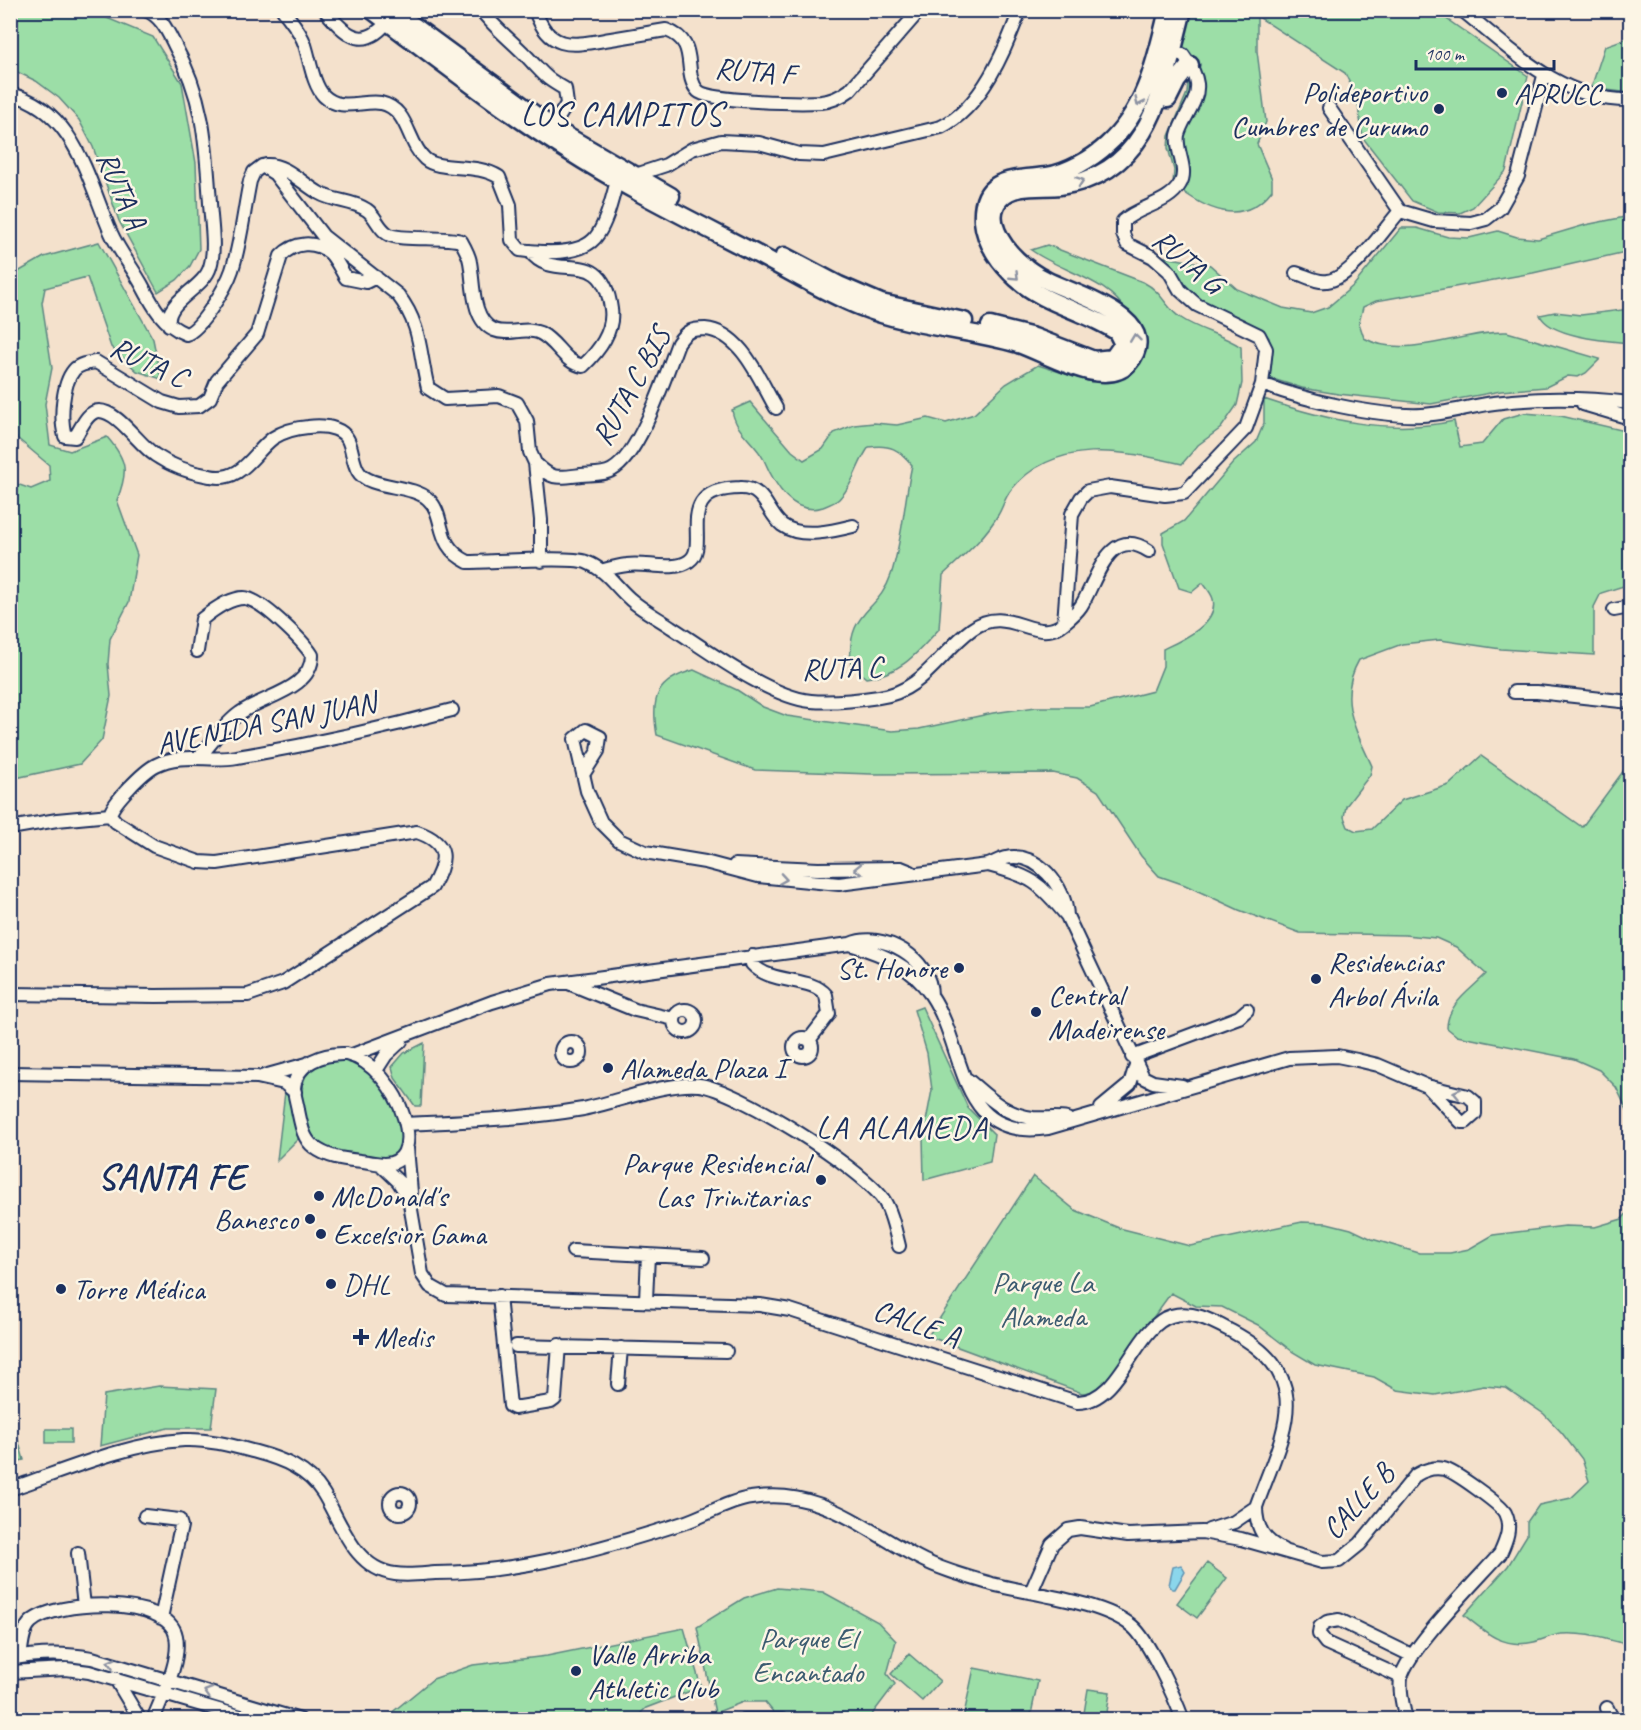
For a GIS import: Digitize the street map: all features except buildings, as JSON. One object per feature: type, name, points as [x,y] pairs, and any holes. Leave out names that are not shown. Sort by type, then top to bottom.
[{"type":"main road","points":[[372,10],[392,15],[549,132],[625,178],[829,293],[863,308],[920,326],[998,339],[1029,348],[1077,368],[1110,374],[1119,371],[1132,360],[1137,344],[1135,328],[1116,313],[1044,279],[1025,266],[1002,242],[995,227],[993,213],[1000,199],[1011,191],[1072,184],[1112,166],[1131,149],[1190,65]]},
{"type":"main road","points":[[1151,122],[1166,48],[1168,10]]},
{"type":"main road","points":[[625,178],[868,297],[915,311],[1004,328],[1094,360],[1107,361],[1121,350],[1121,338],[1117,332],[1017,279],[990,245],[984,225],[984,208],[992,191],[1007,180],[1021,176],[1047,176],[1062,171],[1084,161],[1109,144],[1129,120],[1140,102],[1183,10]]},
{"type":"street","points":[[283,10],[304,42],[321,94],[330,102],[339,104],[380,103],[392,107],[401,116],[424,159],[433,164],[479,168],[499,177],[510,205],[512,240],[520,250],[530,251],[562,251],[584,246],[594,240],[625,178],[666,165],[692,149],[721,141],[759,143],[799,154],[824,155],[941,127],[962,115],[971,106],[1010,37],[1020,10]]},
{"type":"street","points":[[325,10],[339,28],[356,37],[373,36],[392,15]]},
{"type":"street","points":[[481,10],[501,34],[532,61],[543,77],[565,89],[567,104],[549,132]]},
{"type":"street","name":"RUTA F","points":[[535,10],[542,29],[549,36],[567,45],[666,30],[673,32],[690,54],[693,83],[704,95],[728,99],[820,102],[835,98],[850,90],[920,10]]},
{"type":"street","points":[[1462,10],[1544,76],[1599,97],[1630,100]]},
{"type":"street","name":"RUTA C","points":[[151,11],[167,30],[193,82],[208,147],[211,266],[206,276],[171,313],[170,325]]},
{"type":"street","points":[[1166,48],[1183,55],[1190,65]]},
{"type":"street","name":"RUTA G","points":[[1064,623],[1072,514],[1081,498],[1088,491],[1110,487],[1165,495],[1184,492],[1246,428],[1262,384],[1266,349],[1259,335],[1197,305],[1180,290],[1169,271],[1153,258],[1127,244],[1123,234],[1123,221],[1132,213],[1172,195],[1181,183],[1183,171],[1178,137],[1196,93],[1197,84],[1190,65]]},
{"type":"street","points":[[1329,108],[1400,211],[1456,224],[1486,219],[1500,208],[1518,176],[1544,76]]},
{"type":"street","name":"RUTA A","points":[[10,94],[33,102],[55,120],[69,138],[83,160],[112,234],[155,309],[170,325]]},
{"type":"street","points":[[170,325],[186,334],[191,333],[216,300],[232,270],[250,182],[254,172],[270,164],[322,195],[340,202],[360,205],[370,212],[388,235],[397,238],[437,236],[461,241],[470,261],[479,315],[486,324],[495,331],[524,329],[538,332],[555,342],[568,360],[584,366],[607,337],[612,315],[609,294],[603,280],[592,271],[578,266],[558,266],[536,260],[530,251]]},
{"type":"street","points":[[262,166],[275,174],[323,236],[398,295],[417,324],[428,388],[445,399],[499,396],[518,403],[527,421],[530,452],[535,463],[541,520],[541,561]]},
{"type":"street","points":[[1296,273],[1326,282],[1339,277],[1352,267],[1400,211]]},
{"type":"street","name":"RUTA C","points":[[376,277],[366,282],[346,278],[331,254],[318,246],[307,244],[289,248],[281,256],[257,334],[217,381],[210,398],[199,406],[179,407],[162,402],[96,362],[84,363],[74,369],[67,382],[62,427],[64,436],[75,437],[90,414],[98,411],[110,413],[154,455],[176,466],[213,477],[244,469],[273,439],[287,431],[310,427],[335,429],[346,435],[354,451],[357,470],[365,478],[419,492],[430,501],[446,544],[457,557],[468,562],[582,560],[604,570],[630,599],[720,659],[783,694],[811,701],[881,697],[907,688],[924,677],[972,629],[988,620],[1007,620],[1042,632],[1057,629],[1064,623]]},
{"type":"street","name":"RUTA C BIS","points":[[535,463],[549,477],[562,478],[609,472],[619,466],[635,444],[678,343],[684,334],[693,329],[712,330],[733,341],[776,408]]},
{"type":"street","points":[[1262,384],[1304,397],[1402,414],[1422,415],[1496,403],[1592,399],[1630,403]]},
{"type":"street","points":[[1570,400],[1630,418]]},
{"type":"street","points":[[604,570],[627,565],[684,565],[693,559],[698,548],[695,517],[698,507],[715,493],[740,488],[752,490],[762,497],[780,524],[791,530],[832,531],[854,526]]},
{"type":"street","points":[[1064,623],[1081,606],[1101,565],[1111,552],[1129,543],[1139,545],[1149,551]]},
{"type":"street","points":[[197,651],[202,619],[221,606],[245,598],[257,602],[298,639],[312,655],[306,674],[289,688],[240,712],[225,726],[200,757]]},
{"type":"street","points":[[1614,610],[1630,607]]},
{"type":"street","points":[[1514,692],[1537,692],[1630,702]]},
{"type":"street","name":"AVENIDA SAN JUAN","points":[[110,815],[113,805],[153,766],[167,761],[200,757],[234,758],[452,710]]},
{"type":"street","points":[[584,773],[587,791],[595,813],[620,840],[645,852],[726,866],[758,876],[839,884],[988,865],[1005,858],[1017,857],[1038,866],[1055,882],[1067,906],[1067,916]]},
{"type":"street","points":[[10,828],[57,819],[110,815],[116,822],[154,846],[199,862],[238,861],[417,832],[437,842],[443,853],[444,863],[432,887],[283,983],[262,991],[248,995],[10,994]]},
{"type":"street","points":[[726,866],[740,863],[818,869],[901,868],[915,873]]},
{"type":"street","points":[[988,865],[1030,878],[1067,916],[1143,1077],[1153,1082],[1186,1087]]},
{"type":"street","points":[[1030,878],[1038,866]]},
{"type":"street","points":[[818,869],[818,883]]},
{"type":"street","points":[[257,1077],[307,1064],[326,1055],[352,1055],[514,994],[566,981],[850,944],[895,954],[902,965],[931,995],[976,1102],[986,1114],[1004,1126],[1022,1131],[1033,1131],[1289,1058],[1337,1056],[1378,1065],[1427,1086]]},
{"type":"street","points":[[752,956],[752,964],[761,973],[816,988],[826,994],[829,1014],[809,1040]]},
{"type":"street","points":[[566,981],[635,1010],[674,1019]]},
{"type":"street","points":[[1134,1061],[1239,1017],[1247,1010]]},
{"type":"street","points":[[377,1070],[392,1048],[410,1035]]},
{"type":"street","points":[[307,1064],[298,1076],[295,1092],[300,1123],[312,1146],[332,1157],[380,1164],[395,1162],[407,1148],[406,1124],[397,1098],[377,1070],[352,1055]]},
{"type":"street","points":[[1087,1116],[1113,1100],[1130,1084],[1134,1061]]},
{"type":"street","points":[[10,1073],[257,1077],[284,1083],[295,1092]]},
{"type":"street","points":[[967,1079],[1009,1112],[1027,1117],[1071,1119]]},
{"type":"street","points":[[406,1124],[583,1109],[661,1090],[692,1085],[705,1086],[725,1093],[756,1109],[852,1168],[884,1200],[899,1246]]},
{"type":"street","points":[[1004,1126],[1009,1112]]},
{"type":"street","name":"CALLE A","points":[[407,1148],[411,1192],[409,1198]]},
{"type":"street","name":"CALLE A","points":[[380,1164],[398,1181],[409,1198],[425,1281],[446,1295],[646,1300],[760,1305],[790,1310],[1077,1402],[1093,1399],[1108,1389],[1134,1352],[1162,1319],[1183,1314],[1206,1318],[1261,1349],[1278,1368],[1285,1386],[1287,1409],[1284,1427],[1256,1508]]},
{"type":"street","points":[[573,1251],[703,1258]]},
{"type":"street","points":[[646,1300],[648,1255]]},
{"type":"street","points":[[499,1296],[510,1406],[514,1408],[551,1402],[555,1399],[559,1345]]},
{"type":"street","points":[[516,1346],[559,1345],[726,1351]]},
{"type":"street","points":[[618,1384],[621,1348]]},
{"type":"street","points":[[10,1489],[144,1446],[186,1440],[221,1444],[273,1456],[303,1471],[322,1492],[353,1547],[364,1559],[376,1569],[401,1574],[497,1571],[528,1565],[619,1544],[705,1516],[748,1498],[780,1497],[829,1506],[921,1560],[992,1584],[1099,1610],[1134,1627],[1172,1693],[1183,1719]]},
{"type":"street","name":"CALLE B","points":[[1031,1592],[1034,1579],[1052,1544],[1068,1530],[1080,1528],[1150,1536],[1202,1532],[1283,1550],[1322,1562],[1344,1560],[1360,1544],[1408,1484],[1422,1471],[1444,1469],[1505,1512],[1508,1537],[1500,1554],[1411,1655],[1401,1677],[1400,1690],[1406,1719]]},
{"type":"street","points":[[1202,1532],[1234,1522],[1256,1508]]},
{"type":"street","points":[[1256,1508],[1256,1519],[1261,1533],[1273,1545],[1283,1550]]},
{"type":"street","points":[[145,1516],[179,1520],[181,1526],[161,1618]]},
{"type":"street","points":[[78,1553],[84,1606]]},
{"type":"street","points":[[153,1719],[167,1680],[173,1666],[176,1636],[168,1622],[129,1606],[84,1606],[54,1611],[29,1623],[15,1658],[69,1654],[167,1680],[300,1719]]},
{"type":"street","points":[[1401,1677],[1326,1643],[1319,1634],[1320,1627],[1327,1622],[1339,1620],[1411,1655]]},
{"type":"street","points":[[10,1672],[66,1669],[115,1678],[162,1694],[253,1719]]},
{"type":"street","points":[[115,1678],[140,1719]]},
{"type":"street","points":[[744,1719],[782,1719]]},
{"type":"green space","points":[[11,10],[90,11],[153,37],[182,83],[196,163],[199,249],[190,266],[177,280],[158,292],[119,221],[93,147],[79,120],[59,98],[36,81],[11,69]]},
{"type":"green space","name":"Polideportivo Cumbres de Curumo","points":[[1186,11],[1435,11],[1528,76],[1506,171],[1473,207],[1460,213],[1438,212],[1412,201],[1363,138],[1357,99],[1345,73],[1257,16],[1257,51],[1266,122],[1257,144],[1272,179],[1272,190],[1260,202],[1248,209],[1236,212],[1223,211],[1197,201],[1173,184],[1174,170],[1168,148],[1169,136],[1187,93],[1188,83],[1179,59]]},
{"type":"green space","points":[[1630,37],[1630,93],[1591,88],[1605,46]]},
{"type":"green space","points":[[1630,216],[1630,251],[1533,273],[1376,301],[1363,307],[1359,323],[1364,338],[1380,344],[1416,346],[1473,335],[1507,332],[1600,359],[1586,373],[1578,377],[1568,376],[1546,387],[1501,391],[1431,404],[1338,394],[1302,388],[1266,377],[1269,338],[1264,331],[1219,312],[1198,299],[1160,256],[1210,265],[1237,289],[1283,308],[1311,313],[1328,307],[1354,285],[1401,228],[1417,228],[1448,237],[1469,238],[1498,231],[1517,237],[1538,239],[1585,225]]},
{"type":"green space","points":[[99,242],[153,339],[161,379],[137,371],[111,347],[87,277],[45,288],[42,303],[52,368],[45,404],[50,445],[70,451],[107,437],[119,453],[124,474],[117,500],[137,555],[129,602],[110,639],[108,664],[111,696],[102,740],[80,764],[11,779],[11,482],[31,489],[50,481],[49,465],[11,433],[11,276],[44,257]]},
{"type":"green space","points":[[1047,245],[1143,282],[1150,286],[1181,318],[1241,347],[1242,383],[1237,405],[1221,428],[1198,445],[1182,464],[1137,455],[1091,452],[1069,455],[1048,462],[1028,473],[1011,490],[986,532],[943,575],[939,629],[907,661],[889,672],[866,678],[851,665],[853,633],[858,622],[879,598],[891,575],[912,465],[894,449],[883,446],[869,447],[839,499],[823,507],[812,509],[802,507],[793,503],[779,488],[760,453],[737,425],[732,410],[750,402],[792,451],[804,460],[823,449],[834,433],[854,425],[874,423],[897,425],[928,418],[946,423],[974,414],[1006,384],[1038,365],[1091,382],[1109,380],[1128,314],[1120,302],[1097,284],[1031,250]]},
{"type":"green space","points":[[1630,309],[1630,343],[1567,333],[1546,322],[1540,315],[1555,312],[1581,315]]},
{"type":"green space","points":[[1264,399],[1334,419],[1382,426],[1430,425],[1454,421],[1460,447],[1482,444],[1503,419],[1524,413],[1561,416],[1630,432],[1630,584],[1601,593],[1594,607],[1594,655],[1501,649],[1440,640],[1402,644],[1359,660],[1349,687],[1349,700],[1355,726],[1372,766],[1370,775],[1346,806],[1344,817],[1348,827],[1356,831],[1372,829],[1402,800],[1449,785],[1481,756],[1582,827],[1630,762],[1630,1116],[1616,1087],[1599,1070],[1574,1059],[1457,1036],[1447,1028],[1448,1019],[1455,1005],[1486,974],[1456,947],[1436,938],[1405,935],[1300,933],[1159,876],[1141,856],[1098,791],[1077,778],[1053,773],[871,774],[755,770],[657,735],[655,710],[659,692],[672,679],[694,670],[737,690],[763,707],[787,716],[892,731],[919,729],[993,713],[1036,707],[1090,707],[1153,691],[1163,666],[1163,649],[1197,630],[1210,616],[1213,608],[1212,597],[1203,583],[1192,592],[1179,588],[1163,543],[1163,533],[1184,521],[1233,463],[1256,442],[1264,423]]},
{"type":"green space","points":[[922,1007],[968,1108],[994,1134],[990,1162],[924,1180],[923,1137],[932,1090],[927,1053],[914,1010]]},
{"type":"green space","points":[[424,1043],[421,1106],[415,1106],[395,1078],[392,1067],[404,1053]]},
{"type":"green space","points":[[338,1059],[368,1068],[398,1110],[403,1151],[389,1160],[335,1153],[320,1147],[311,1137],[302,1094],[305,1076],[317,1064]]},
{"type":"green space","points":[[285,1092],[292,1103],[300,1137],[277,1160]]},
{"type":"green space","name":"Parque La Alameda","points":[[1033,1176],[1075,1210],[1119,1228],[1190,1246],[1302,1222],[1327,1223],[1351,1229],[1372,1239],[1419,1253],[1450,1253],[1469,1249],[1493,1235],[1565,1226],[1595,1227],[1622,1219],[1630,1210],[1630,1645],[1579,1634],[1558,1635],[1523,1644],[1505,1642],[1488,1634],[1464,1615],[1508,1566],[1527,1535],[1527,1522],[1539,1505],[1571,1498],[1589,1481],[1582,1459],[1562,1433],[1544,1414],[1506,1388],[1484,1386],[1435,1395],[1397,1390],[1374,1377],[1315,1365],[1293,1352],[1258,1325],[1222,1307],[1196,1306],[1171,1293],[1104,1385],[1093,1392],[1082,1393],[928,1336]]},
{"type":"green space","points":[[159,1386],[216,1389],[211,1428],[168,1428],[100,1446],[104,1395]]},
{"type":"green space","points":[[46,1429],[71,1429],[71,1443],[46,1443]]},
{"type":"green space","points":[[17,1436],[24,1460],[11,1463],[11,1438]]},
{"type":"green space","points":[[1207,1563],[1227,1578],[1197,1618],[1177,1603]]},
{"type":"green space","name":"Parque El Encantado","points":[[777,1588],[823,1592],[878,1622],[896,1641],[887,1674],[895,1684],[873,1713],[872,1719],[790,1719],[775,1714],[765,1702],[743,1702],[715,1713],[697,1627],[744,1598]]},
{"type":"green space","name":"Valle Arriba Athletic Club","points":[[684,1628],[701,1687],[646,1708],[635,1719],[384,1719],[433,1679],[473,1665],[547,1656]]},
{"type":"green space","points":[[909,1654],[940,1681],[922,1701],[891,1674]]},
{"type":"green space","points":[[974,1668],[1038,1681],[1030,1719],[963,1719]]},
{"type":"green space","points":[[1088,1689],[1110,1692],[1106,1719],[1083,1719]]},
{"type":"water","points":[[1181,1565],[1185,1572],[1175,1589],[1172,1589],[1169,1585],[1173,1567]]},
{"type":"place","name":"APRUCC","points":[[1502,93]]},
{"type":"place","name":"Polideportivo Cumbres de Curumo","points":[[1439,109]]},
{"type":"place","name":"St. Honore","points":[[959,968]]},
{"type":"place","name":"Residencias Arbol Ávila","points":[[1316,979]]},
{"type":"place","name":"Central Madeirense","points":[[1036,1012]]},
{"type":"place","name":"Alameda Plaza I","points":[[608,1068]]},
{"type":"place","name":"Parque Residencial Las Trinitarias","points":[[821,1180]]},
{"type":"place","name":"McDonald's","points":[[319,1196]]},
{"type":"place","name":"Banesco","points":[[310,1219]]},
{"type":"place","name":"Excelsior Gama","points":[[321,1234]]},
{"type":"place","name":"DHL","points":[[331,1284]]},
{"type":"place","name":"Torre Médica","points":[[61,1289]]},
{"type":"place","name":"Medis","points":[[361,1337]]},
{"type":"place","name":"Valle Arriba Athletic Club","points":[[576,1671]]},
{"type":"district","name":"LOS CAMPITOS","points":[[622,113]]},
{"type":"district","name":"LA ALAMEDA","points":[[902,1127]]},
{"type":"district","name":"SANTA FE","points":[[172,1176]]}]
